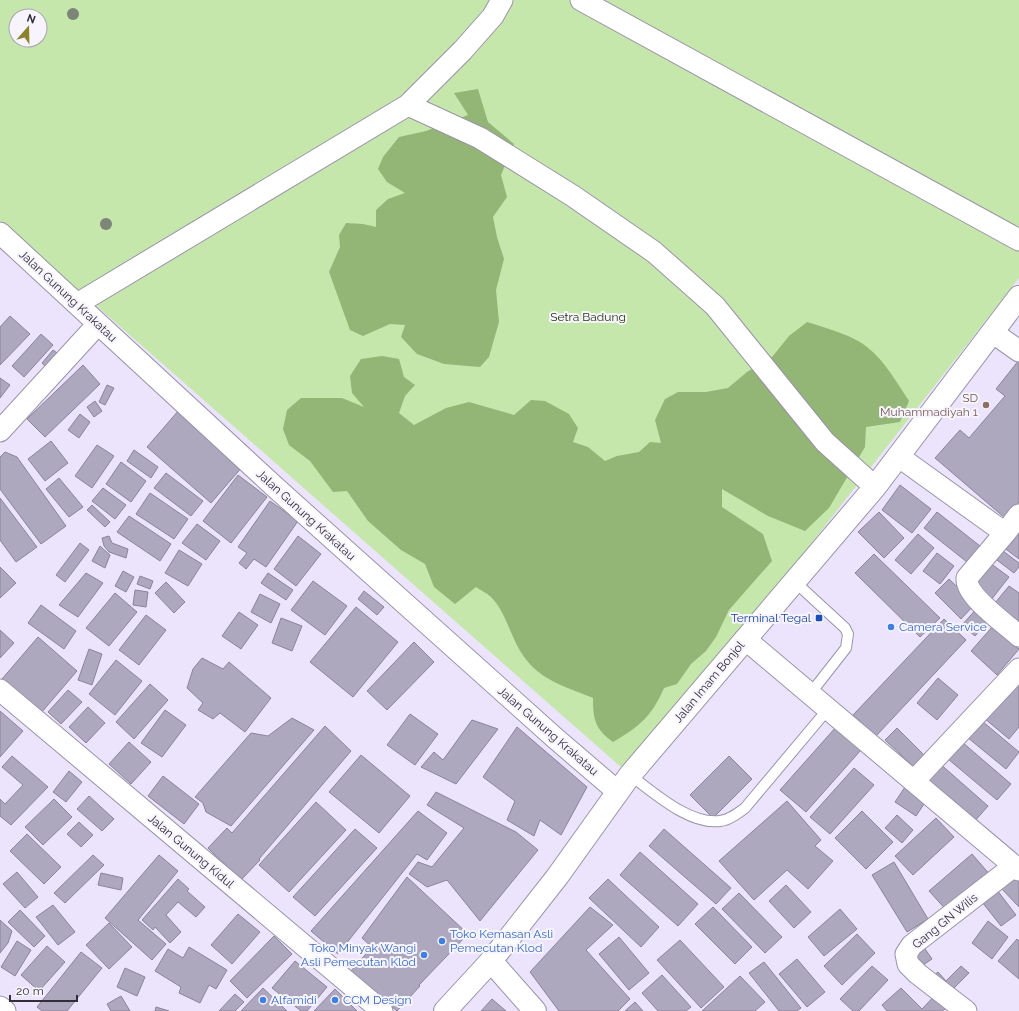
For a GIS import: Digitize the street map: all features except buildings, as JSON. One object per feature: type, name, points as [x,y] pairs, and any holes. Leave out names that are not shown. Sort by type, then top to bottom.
[{"type":"main road","name":"Jalan Imam Bonjol","points":[[445,1011],[491,961],[557,877],[624,784],[875,487],[1019,297]]},
{"type":"main road","points":[[491,961],[535,1011]]},
{"type":"street","points":[[77,304],[408,105],[463,50],[494,16],[502,0]]},
{"type":"street","points":[[581,0],[1019,240]]},
{"type":"street","points":[[408,105],[480,138],[573,196],[654,252],[715,306],[825,442],[875,487]]},
{"type":"street","name":"Jalan Gunung Krakatau","points":[[0,233],[276,488],[555,738],[624,784]]},
{"type":"street","points":[[0,431],[98,324]]},
{"type":"street","points":[[992,332],[1019,351]]},
{"type":"street","points":[[898,456],[1005,532]]},
{"type":"street","points":[[1019,515],[967,578],[967,585],[974,596],[1019,636]]},
{"type":"street","points":[[745,639],[1016,868]]},
{"type":"street","points":[[914,781],[1019,669]]},
{"type":"street","name":"Jalan Gunung Kidul","points":[[0,690],[382,1011]]},
{"type":"street","name":"Gang GN Wilis","points":[[966,1011],[918,974],[908,964],[906,954],[912,946],[1016,868]]},
{"type":"street","points":[[0,1007],[5,1011]]},
{"type":"lane","points":[[794,581],[845,628],[848,634],[846,648],[810,694]]},
{"type":"lane","points":[[624,784],[702,820],[720,821],[735,816],[744,808],[828,709]]},
{"type":"green space","name":"Setra Badung","points":[[0,0],[1019,0],[1019,278],[630,775],[0,221]]},
{"type":"green space","points":[[478,89],[488,122],[514,144],[501,175],[507,197],[493,217],[504,259],[496,290],[499,322],[489,357],[480,367],[444,364],[417,354],[401,337],[405,325],[390,324],[363,336],[350,330],[329,272],[340,247],[339,235],[346,223],[363,224],[376,227],[376,210],[388,199],[405,193],[387,182],[378,169],[383,157],[399,137],[426,131],[468,115],[454,93]]},
{"type":"green space","points":[[807,322],[855,339],[867,347],[879,359],[890,372],[909,401],[900,422],[866,427],[865,447],[829,508],[805,531],[768,516],[722,489],[722,507],[763,534],[772,561],[729,610],[716,637],[706,651],[691,664],[677,684],[664,688],[655,706],[644,720],[613,742],[602,733],[596,723],[593,698],[551,680],[535,670],[529,663],[518,647],[502,612],[488,594],[476,587],[455,604],[434,587],[425,564],[401,550],[368,521],[347,491],[333,492],[310,461],[289,445],[283,429],[287,410],[301,398],[342,398],[364,407],[352,393],[350,376],[361,359],[382,356],[399,359],[404,377],[415,385],[405,396],[399,413],[414,425],[446,408],[469,402],[514,415],[531,400],[545,401],[569,414],[578,428],[573,442],[588,447],[605,461],[617,456],[639,452],[650,442],[661,443],[655,420],[665,399],[678,392],[706,392],[728,388],[747,372],[772,357],[789,336]]},
{"type":"place","name":"SD Muhammadiyah 1","points":[[986,405]]},
{"type":"place","name":"Terminal Tegal","points":[[819,618]]},
{"type":"place","name":"Camera Service","points":[[891,627]]},
{"type":"place","name":"Toko Kemasan Asli Pemecutan Klod","points":[[442,941]]},
{"type":"place","name":"Toko Minyak Wangi Asli Pemecutan Klod","points":[[424,955]]},
{"type":"place","name":"Alfamidi","points":[[263,1000]]},
{"type":"place","name":"CCM Design","points":[[335,1000]]}]
